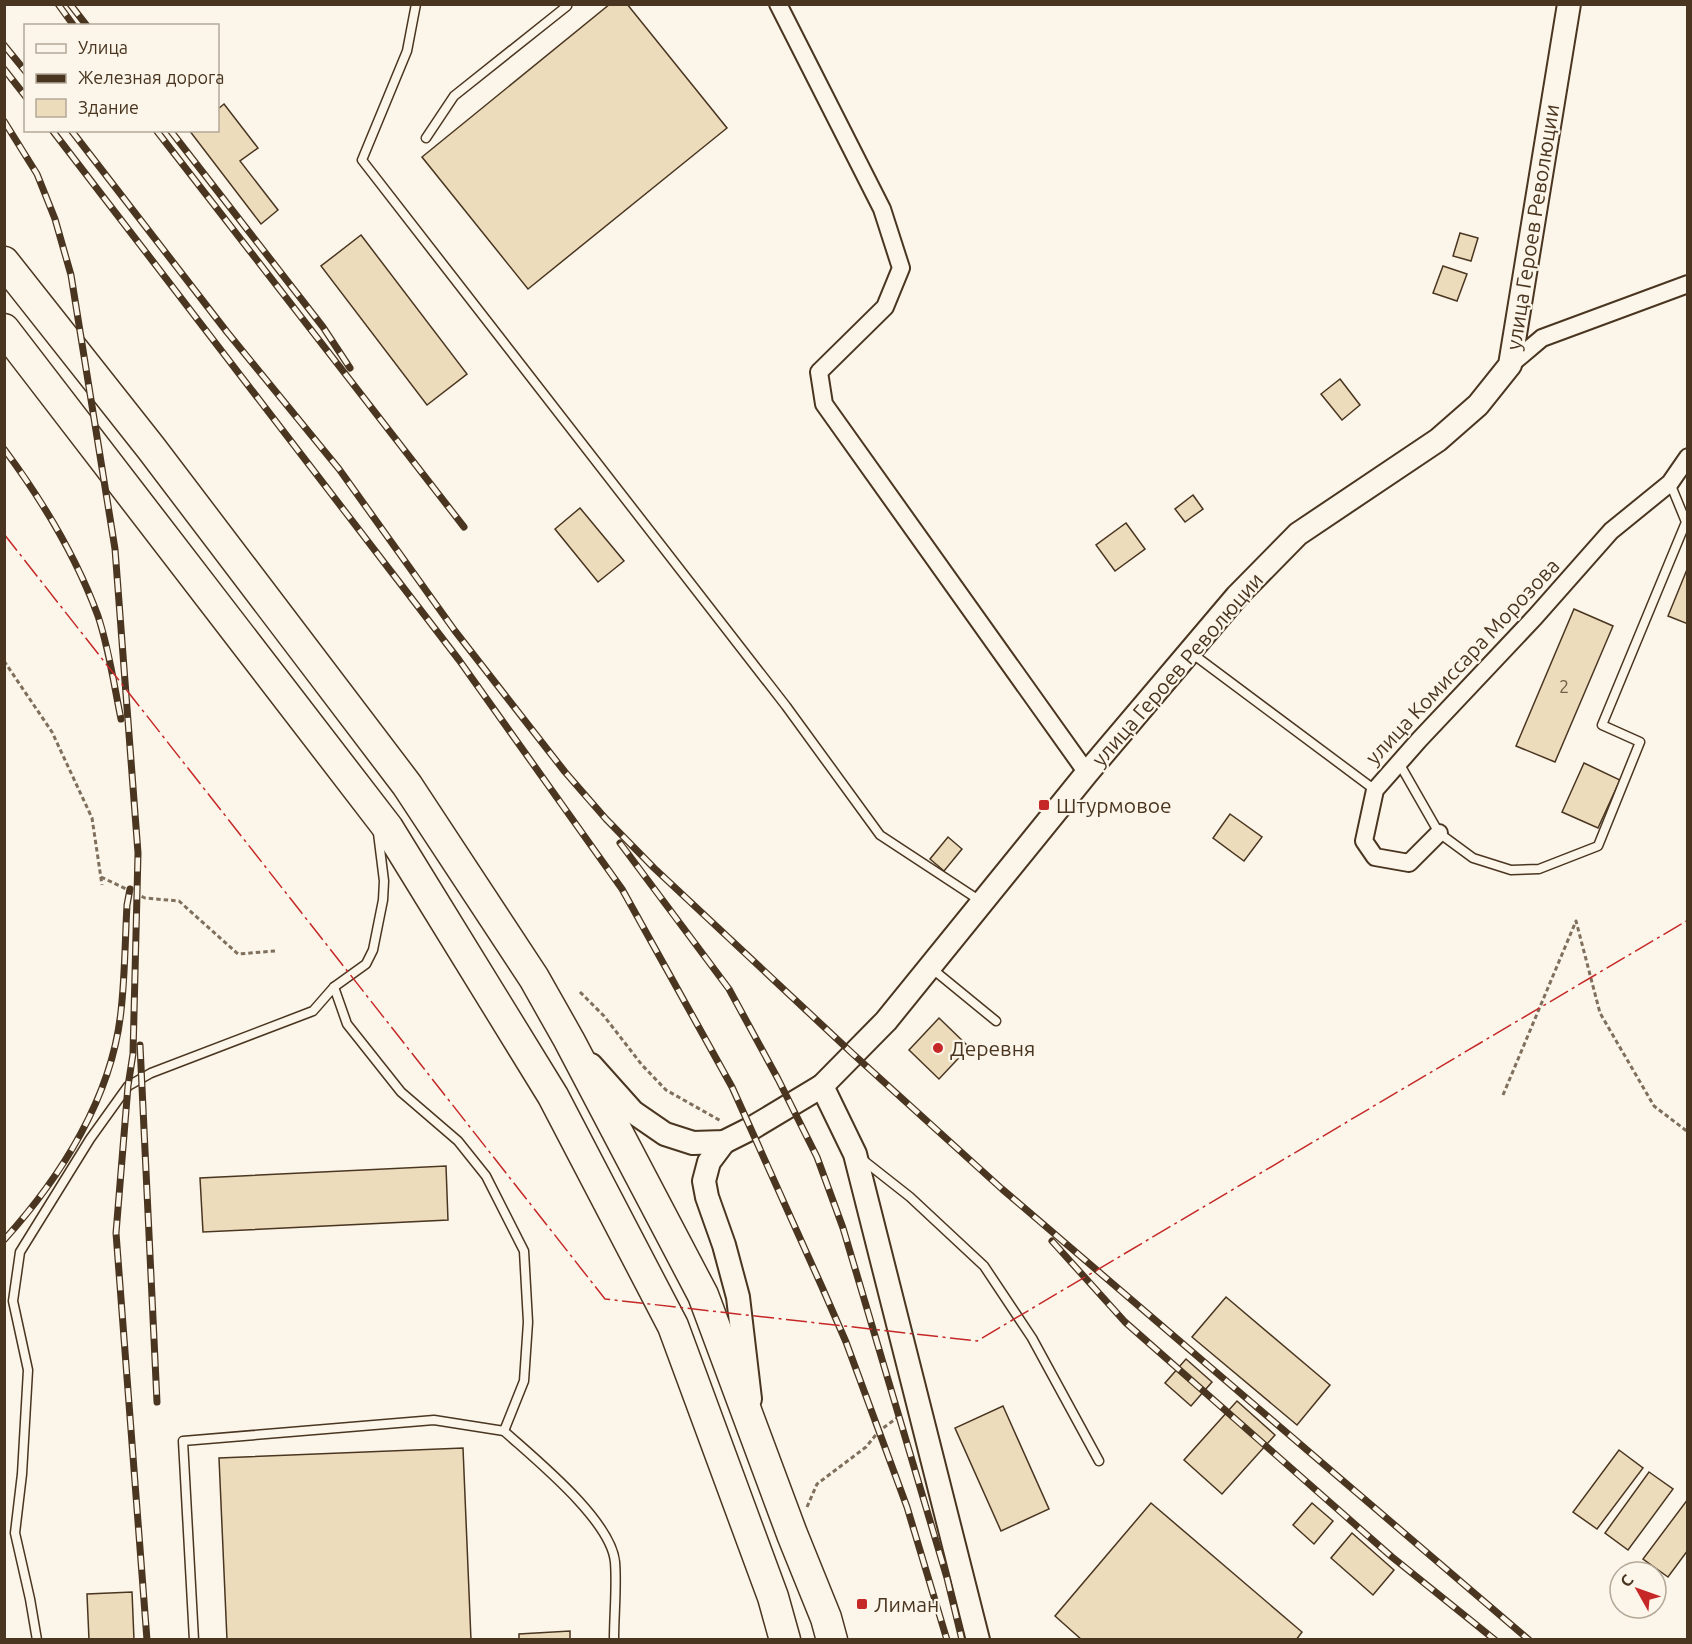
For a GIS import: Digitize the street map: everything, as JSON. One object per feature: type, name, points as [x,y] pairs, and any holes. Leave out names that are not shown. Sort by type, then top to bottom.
[{"type":"highway","points":[[4,262],[151,448],[407,785],[534,978],[703,1295],[826,1618],[832,1640]]},
{"type":"highway","points":[[4,329],[388,828],[553,1096],[673,1326],[773,1597],[785,1640]]},
{"type":"main road","name":"улица Героев Революции","points":[[569,1041],[633,1112],[665,1134],[693,1143],[733,1138],[822,1086],[886,1021],[1088,773],[1237,596],[1298,534],[1438,440],[1478,405],[1510,365],[1569,4]]},
{"type":"main road","points":[[822,1086],[855,1154],[978,1640]]},
{"type":"main road","points":[[733,1138],[709,1162],[704,1180],[707,1197],[724,1245],[738,1297],[754,1433]]},
{"type":"street","points":[[778,4],[882,209],[901,268],[885,307],[819,372],[824,404],[1088,773]]},
{"type":"street","points":[[1510,365],[1542,338],[1688,284]]},
{"type":"street","name":"улица Комиссара Морозова","points":[[1439,833],[1409,863],[1375,857],[1364,841],[1375,790],[1611,531],[1670,483],[1688,457]]},
{"type":"lane","points":[[426,138],[454,96],[567,6],[566,4]]},
{"type":"lane","points":[[415,5],[407,51],[362,160],[786,706],[880,835],[982,902]]},
{"type":"lane","points":[[1398,763],[1439,833],[1473,858],[1511,870],[1539,869],[1598,846],[1640,742],[1602,725],[1686,522],[1670,483]]},
{"type":"lane","points":[[1190,652],[1375,790]]},
{"type":"lane","points":[[37,1640],[15,1533],[22,1474],[28,1370],[13,1301],[21,1252],[90,1139],[128,1086],[151,1073],[313,1011],[333,987],[366,963],[373,950],[384,881],[376,812]]},
{"type":"lane","points":[[930,967],[996,1021]]},
{"type":"lane","points":[[333,987],[347,1024],[401,1092],[458,1141],[486,1176],[524,1251],[528,1322],[524,1381],[504,1431]]},
{"type":"lane","points":[[855,1154],[910,1197],[984,1266],[1032,1338],[1099,1461]]},
{"type":"lane","points":[[194,1640],[183,1441],[434,1420],[504,1431],[554,1477],[600,1525],[615,1559],[614,1640]]},
{"type":"path","points":[[4,661],[52,732],[92,818],[102,885]]},
{"type":"path","points":[[101,877],[145,898],[179,901],[238,954],[274,951]]},
{"type":"path","points":[[1503,1095],[1576,921],[1600,1014],[1654,1106],[1688,1132]]},
{"type":"path","points":[[580,992],[604,1016],[642,1065],[666,1090],[733,1138]]},
{"type":"path","points":[[804,1514],[817,1484],[866,1446],[879,1431],[917,1403]]},
{"type":"building","points":[[610,4],[627,4],[727,128],[528,289],[422,157]]},
{"type":"building","points":[[224,104],[258,148],[240,161],[278,210],[261,224],[191,132],[219,132],[219,108]]},
{"type":"building","points":[[1460,233],[1478,238],[1471,261],[1453,256]]},
{"type":"building","points":[[361,235],[467,374],[427,405],[321,266]]},
{"type":"building","points":[[1443,266],[1467,274],[1457,301],[1433,293]]},
{"type":"building","points":[[1340,379],[1360,405],[1342,420],[1321,394]]},
{"type":"building","points":[[1193,495],[1203,509],[1185,522],[1175,509]]},
{"type":"building","points":[[580,508],[624,561],[598,582],[555,529]]},
{"type":"building","points":[[1126,523],[1145,549],[1115,571],[1096,545]]},
{"type":"building","points":[[1688,567],[1688,624],[1668,616]]},
{"type":"building","points":[[1574,609],[1613,626],[1555,762],[1516,746]]},
{"type":"building","points":[[1584,763],[1620,780],[1598,828],[1562,812]]},
{"type":"building","points":[[1230,814],[1262,837],[1244,861],[1213,838]]},
{"type":"building","points":[[948,837],[962,849],[944,871],[930,859]]},
{"type":"building","points":[[939,1018],[969,1047],[939,1079],[909,1050]]},
{"type":"building","points":[[446,1166],[448,1220],[203,1232],[200,1178]]},
{"type":"building","points":[[1226,1297],[1330,1385],[1297,1425],[1192,1337]]},
{"type":"building","points":[[1186,1359],[1212,1382],[1191,1406],[1165,1383]]},
{"type":"building","points":[[1237,1401],[1275,1435],[1222,1494],[1184,1460]]},
{"type":"building","points":[[1003,1406],[1049,1509],[1001,1531],[955,1428]]},
{"type":"building","points":[[463,1448],[471,1640],[227,1640],[219,1458]]},
{"type":"building","points":[[1619,1450],[1643,1468],[1597,1529],[1573,1512]]},
{"type":"building","points":[[1649,1472],[1673,1489],[1628,1550],[1605,1533]]},
{"type":"building","points":[[1688,1499],[1688,1550],[1668,1577],[1668,1560],[1643,1559]]},
{"type":"building","points":[[1151,1503],[1302,1632],[1296,1640],[1082,1640],[1055,1616]]},
{"type":"building","points":[[1312,1503],[1333,1521],[1314,1544],[1293,1525]]},
{"type":"building","points":[[1352,1533],[1394,1570],[1373,1595],[1331,1558]]},
{"type":"building","points":[[132,1592],[134,1640],[89,1640],[87,1594]]},
{"type":"building","points":[[570,1631],[570,1640],[519,1640],[519,1634]]},
{"type":"railway","points":[[58,4],[73,24]]},
{"type":"railway","points":[[70,4],[85,24]]},
{"type":"railway","points":[[4,45],[24,70]]},
{"type":"railway","points":[[4,69],[24,94]]},
{"type":"railway","points":[[4,121],[37,174],[55,219],[71,275],[115,549],[138,853],[133,1054],[128,1086],[116,1233],[147,1640]]},
{"type":"railway","points":[[54,132],[459,660],[622,889],[732,1087],[846,1342],[907,1507],[947,1640]]},
{"type":"railway","points":[[73,132],[227,332],[339,469],[455,631],[565,772],[606,819],[654,868],[853,1054],[1002,1189],[1529,1640]]},
{"type":"railway","points":[[158,132],[464,527]]},
{"type":"railway","points":[[172,132],[323,327],[350,368]]},
{"type":"railway","points":[[4,449],[32,488],[57,529],[89,594],[105,641],[121,719]]},
{"type":"railway","points":[[620,843],[729,989],[817,1157],[843,1228],[947,1578],[962,1640]]},
{"type":"railway","points":[[4,1240],[25,1216],[64,1163],[95,1105],[107,1074],[116,1043],[121,1011],[127,905],[130,889]]},
{"type":"railway","points":[[140,1045],[157,1402]]},
{"type":"railway","points":[[1052,1241],[1125,1322],[1392,1557],[1495,1640]]},
{"type":"power","points":[[4,534],[605,1299],[977,1341],[1688,920]]},
{"type":"place","name":"Штурмовое","points":[[1044,805]]},
{"type":"place","name":"Деревня","points":[[938,1048]]},
{"type":"place","name":"Лиман","points":[[862,1604]]}]
